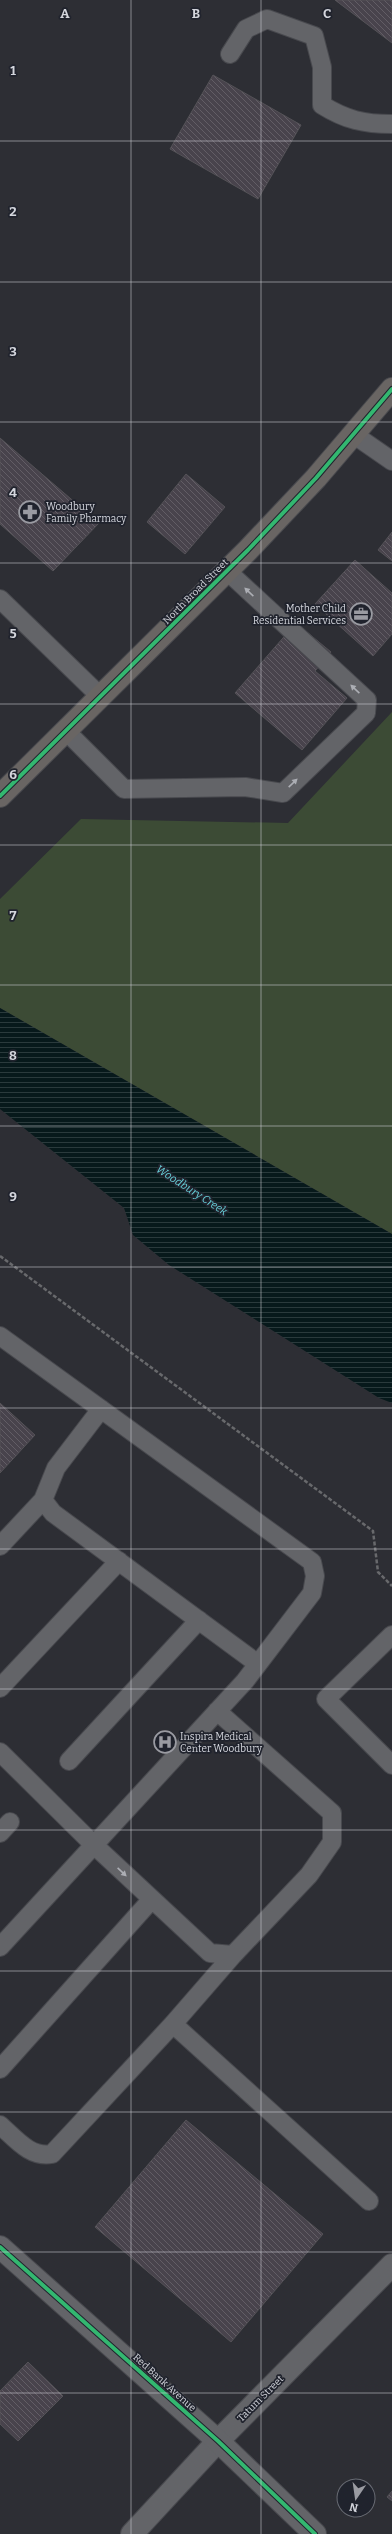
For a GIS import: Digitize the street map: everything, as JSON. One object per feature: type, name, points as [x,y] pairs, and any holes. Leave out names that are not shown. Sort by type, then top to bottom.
[{"type":"main road","name":"North Broad Street","points":[[0,796],[226,570],[264,534],[392,389]]},
{"type":"street","name":"Red Bank Avenue","points":[[0,2247],[218,2441],[315,2534]]},
{"type":"street","name":"Tatum Street","points":[[132,2534],[218,2441],[392,2265]]},
{"type":"lane","points":[[230,54],[246,29],[267,20],[314,36],[322,67],[322,105],[342,117],[375,124],[392,124]]},
{"type":"lane","points":[[353,434],[392,461]]},
{"type":"lane","points":[[66,731],[124,789],[245,787],[283,793],[366,713],[367,700],[226,570]]},
{"type":"lane","points":[[0,599],[100,696]]},
{"type":"lane","points":[[0,1336],[312,1562],[315,1576],[312,1594],[258,1664],[217,1711],[0,1947]]},
{"type":"lane","points":[[0,1546],[42,1500],[56,1468],[101,1409]]},
{"type":"lane","points":[[42,1500],[53,1513],[258,1664]]},
{"type":"lane","points":[[0,1688],[118,1561]]},
{"type":"lane","points":[[69,1761],[199,1620]]},
{"type":"lane","points":[[392,1635],[326,1699],[392,1765]]},
{"type":"lane","points":[[0,2125],[25,2148],[41,2156],[52,2154],[173,2024],[233,1955],[309,1875],[332,1842],[332,1813],[217,1711]]},
{"type":"lane","points":[[0,1752],[94,1845],[210,1953],[233,1955]]},
{"type":"lane","points":[[0,2069],[152,1899]]},
{"type":"lane","points":[[173,2024],[369,2201]]},
{"type":"path","points":[[0,1256],[373,1531],[378,1572],[392,1586]]},
{"type":"green space","points":[[392,712],[392,1234],[0,1008],[0,899],[81,819],[288,823]]},
{"type":"water","name":"Woodbury Creek","points":[[0,1008],[392,1234],[392,1403],[379,1398],[169,1265],[133,1235],[124,1208],[0,1109]]},
{"type":"building","points":[[335,0],[392,0],[392,43]]},
{"type":"building","points":[[213,75],[301,125],[258,199],[170,149]]},
{"type":"building","points":[[0,438],[99,523],[53,571],[0,524]]},
{"type":"building","points":[[186,474],[225,507],[185,554],[147,522]]},
{"type":"building","points":[[392,532],[392,561],[378,550]]},
{"type":"building","points":[[355,560],[392,593],[392,634],[373,656],[315,604]]},
{"type":"building","points":[[296,623],[331,652],[315,671],[347,698],[302,750],[235,693]]},
{"type":"building","points":[[0,1403],[35,1435],[0,1473]]},
{"type":"building","points":[[186,2120],[323,2234],[231,2342],[95,2227]]},
{"type":"building","points":[[28,2362],[63,2396],[18,2441],[0,2424],[0,2391]]},
{"type":"building","points":[[392,2491],[392,2501],[387,2497]]},
{"type":"cycle path","points":[[0,796],[248,550],[316,478],[392,389]]},
{"type":"cycle path","points":[[0,2247],[218,2441],[315,2534]]},
{"type":"place","name":"Woodbury Family Pharmacy","points":[[30,512]]},
{"type":"place","name":"Mother Child Residential Services","points":[[361,614]]},
{"type":"place","name":"Inspira Medical Center Woodbury","points":[[165,1742]]}]
